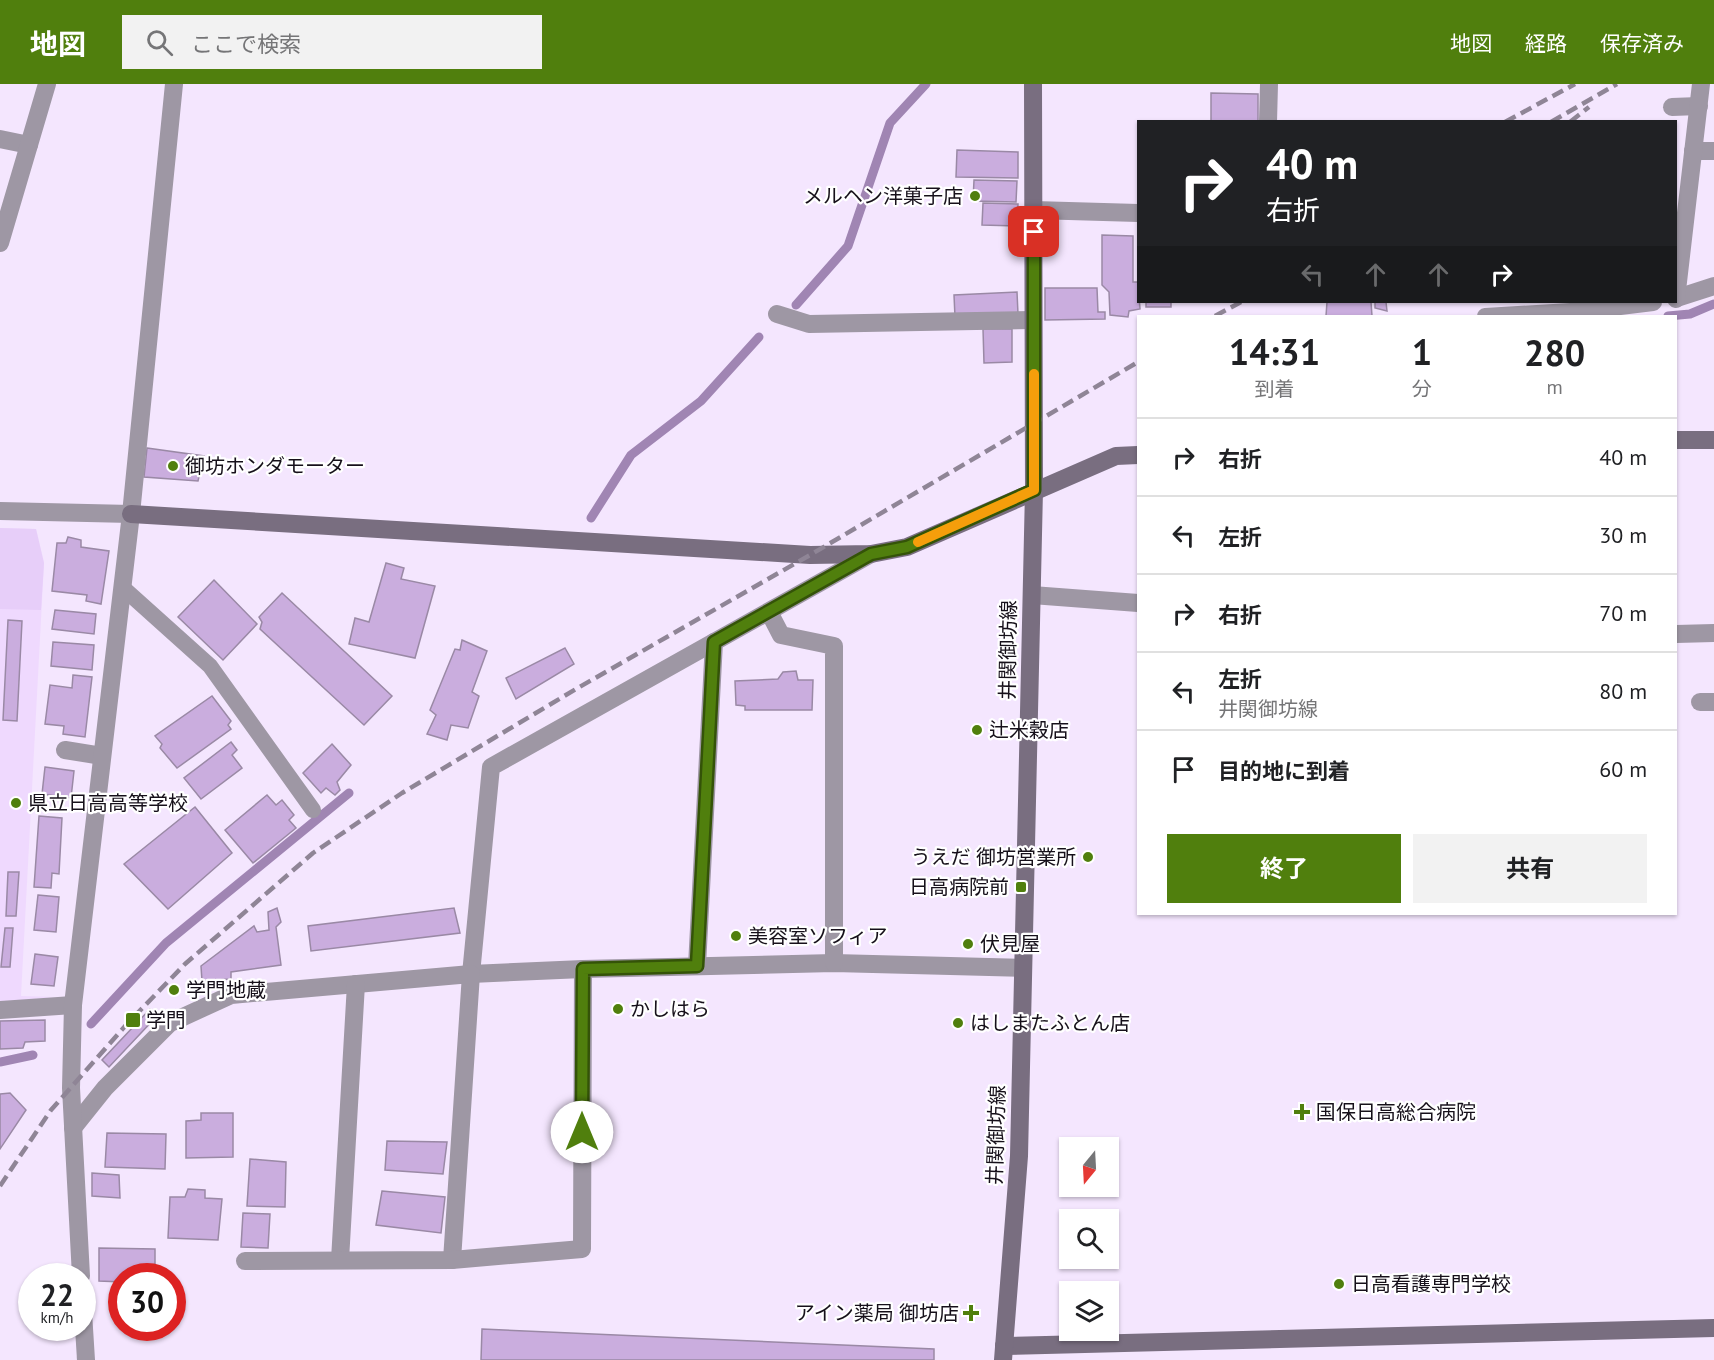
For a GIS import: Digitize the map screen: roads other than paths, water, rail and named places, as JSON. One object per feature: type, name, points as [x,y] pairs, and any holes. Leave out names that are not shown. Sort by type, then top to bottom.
[{"type":"street","points":[[0,243],[46,84]]},
{"type":"street","points":[[80,1263],[70,1088],[73,1005],[131,514],[174,84]]},
{"type":"street","name":"井関御坊線","points":[[1004,1353],[1019,1156],[1034,490],[1034,84]]},
{"type":"street","points":[[1268,120],[1269,84]]},
{"type":"street","points":[[1677,282],[1683,178],[1694,151],[1701,84]]},
{"type":"street","points":[[1672,107],[1698,106]]},
{"type":"street","points":[[0,139],[28,145]]},
{"type":"street","points":[[1694,151],[1714,151]]},
{"type":"street","points":[[1034,210],[1137,213]]},
{"type":"street","points":[[1677,299],[1714,286]]},
{"type":"street","points":[[1587,313],[1647,303]]},
{"type":"street","points":[[777,314],[809,324],[1034,320]]},
{"type":"street","points":[[1677,440],[1714,440]]},
{"type":"street","points":[[0,512],[131,514],[810,555],[871,554],[907,547],[1116,456],[1137,455]]},
{"type":"street","points":[[452,1260],[471,974],[491,767],[871,554]]},
{"type":"street","points":[[1032,595],[1137,603]]},
{"type":"street","points":[[769,612],[782,635],[834,646],[834,963]]},
{"type":"street","points":[[1677,634],[1714,633]]},
{"type":"street","points":[[697,966],[714,642]]},
{"type":"street","points":[[65,750],[102,756]]},
{"type":"street","points":[[73,1128],[105,1088],[170,1023],[231,995],[471,974],[583,969],[834,963],[1023,968]]},
{"type":"street","points":[[245,1261],[452,1260],[582,1249],[583,969]]},
{"type":"street","points":[[340,1260],[356,984]]},
{"type":"street","points":[[0,1010],[73,1005]]},
{"type":"street","points":[[1004,1353],[1714,1328]]},
{"type":"street","points":[[85,1341],[86,1360]]},
{"type":"lane","points":[[1519,315],[1587,313]]},
{"type":"lane","points":[[122,587],[210,666],[313,810]]},
{"type":"waterway","points":[[796,305],[848,246],[890,123],[926,84]]},
{"type":"waterway","points":[[1677,315],[1690,314],[1714,304]]},
{"type":"waterway","points":[[591,518],[631,455],[701,401],[759,337]]},
{"type":"waterway","points":[[91,1024],[166,943],[349,793]]},
{"type":"waterway","points":[[0,1062],[33,1055]]},
{"type":"railway","points":[[1509,120],[1575,84]]},
{"type":"railway","points":[[1554,120],[1617,84]]},
{"type":"railway","points":[[1573,120],[1589,107]]},
{"type":"railway","points":[[1217,315],[1239,303]]},
{"type":"railway","points":[[0,1186],[51,1110],[126,1025],[185,964],[313,853],[402,793],[576,689],[810,555],[1137,363]]},
{"type":"place","name":"メルヘン洋菓子店","points":[[975,196]]},
{"type":"place","name":"御坊ホンダモーター","points":[[173,466]]},
{"type":"place","name":"辻米穀店","points":[[977,730]]},
{"type":"place","name":"県立日高高等学校","points":[[16,803]]},
{"type":"place","name":"うえだ 御坊営業所","points":[[1088,857]]},
{"type":"place","name":"日高病院前","points":[[1021,887]]},
{"type":"place","name":"美容室ソフィア","points":[[736,936]]},
{"type":"place","name":"伏見屋","points":[[968,944]]},
{"type":"place","name":"学門地蔵","points":[[174,990]]},
{"type":"place","name":"かしはら","points":[[618,1009]]},
{"type":"place","name":"学門","points":[[133,1020]]},
{"type":"place","name":"はしまたふとん店","points":[[958,1023]]},
{"type":"place","name":"国保日高総合病院","points":[[1302,1112]]},
{"type":"place","name":"日高看護専門学校","points":[[1339,1284]]},
{"type":"place","name":"アイン薬局 御坊店","points":[[971,1313]]}]
